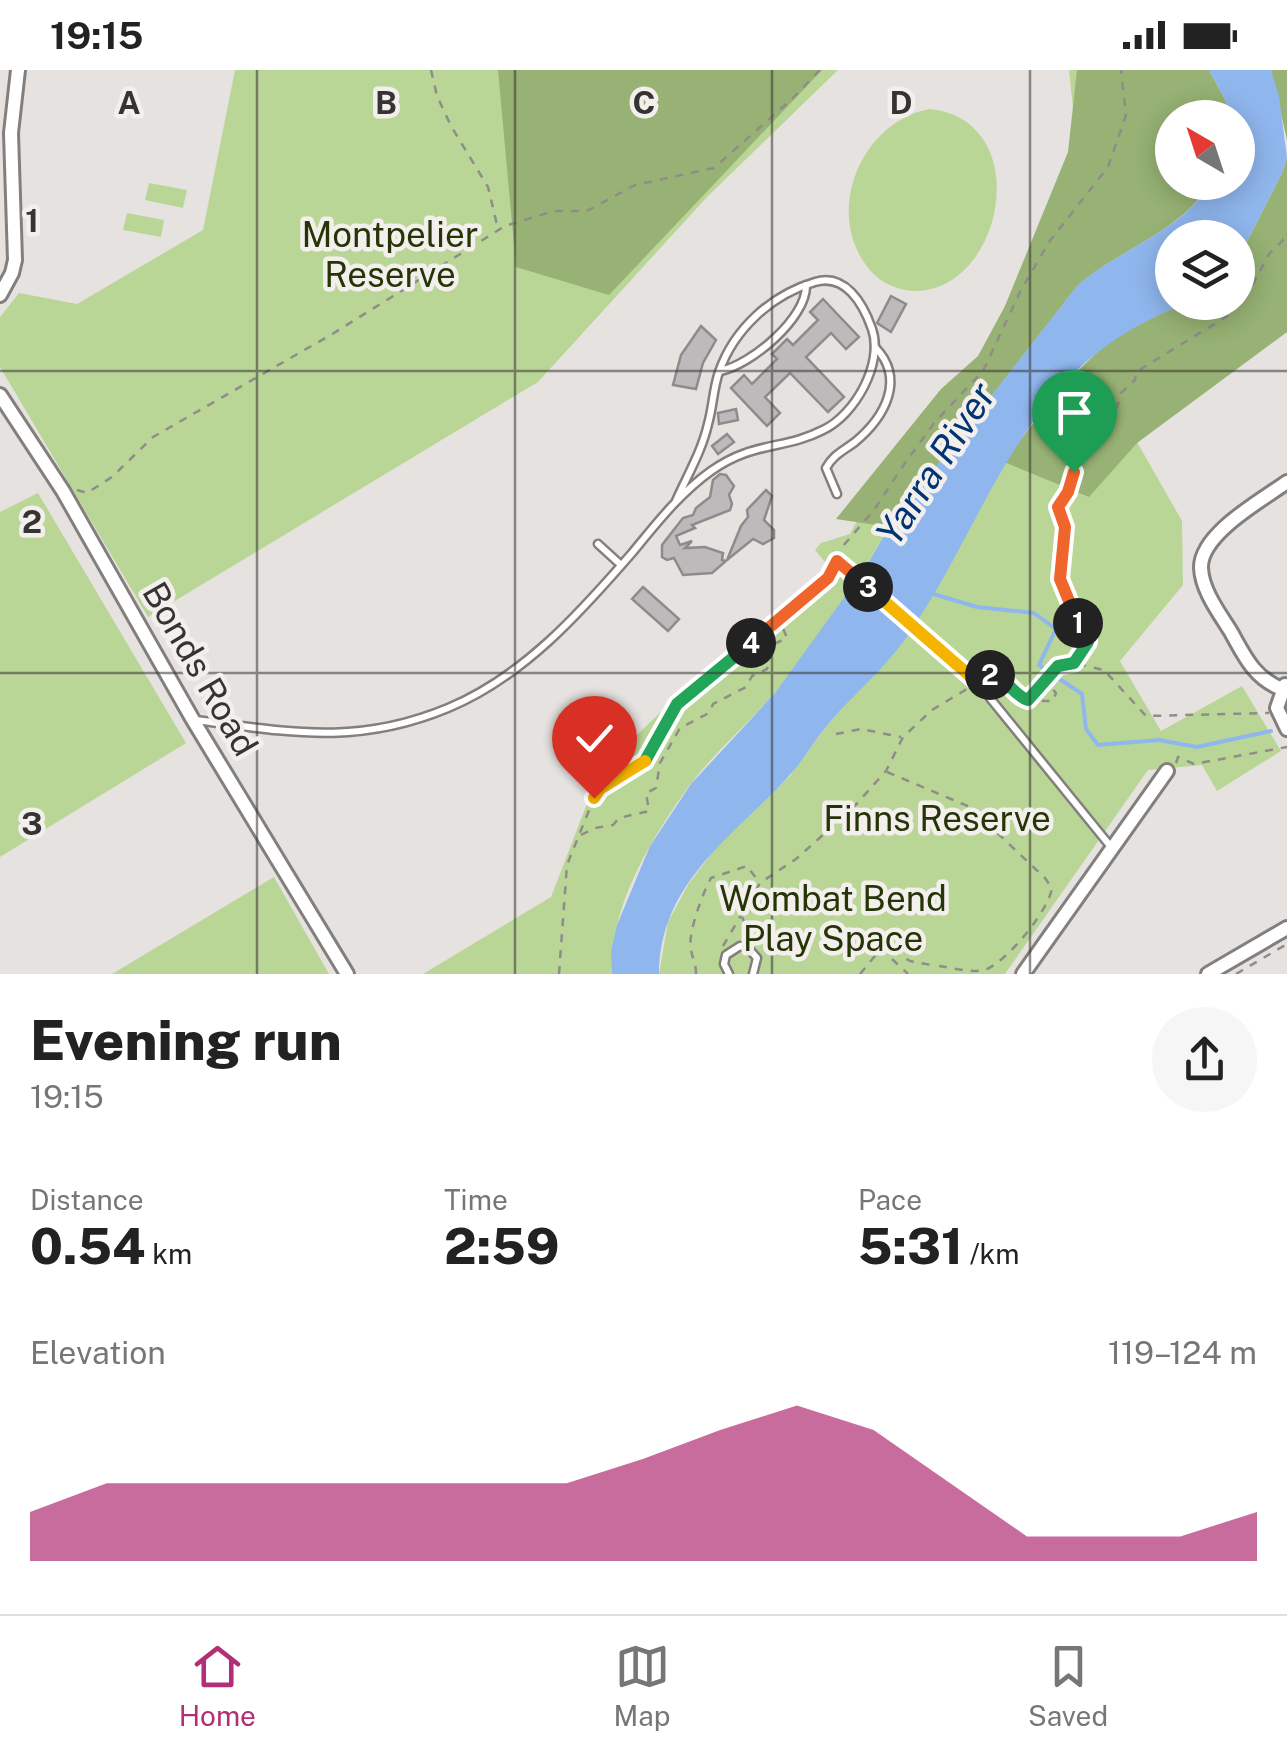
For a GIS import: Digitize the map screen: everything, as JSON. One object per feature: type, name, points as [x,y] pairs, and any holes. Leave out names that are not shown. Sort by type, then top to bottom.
[{"type":"street","points":[[0,295],[15,260],[11,132],[18,70]]},
{"type":"street","name":"Bonds Road","points":[[0,394],[63,491],[194,720],[347,974]]},
{"type":"street","points":[[1287,482],[1216,536],[1202,556],[1201,568],[1208,593],[1254,672],[1284,686],[1278,708],[1287,729]]},
{"type":"street","points":[[1023,974],[1167,771]]},
{"type":"street","points":[[1208,974],[1287,928]]},
{"type":"lane","points":[[194,720],[302,734],[376,730],[452,706],[495,684],[536,654],[676,501],[707,474],[734,455],[830,428],[865,388],[874,364],[874,335],[868,317],[843,283],[824,280],[782,296],[753,318],[728,350],[719,372],[708,427],[676,501]]},
{"type":"lane","points":[[719,372],[736,368],[772,339],[801,309],[806,285]]},
{"type":"lane","points":[[836,494],[826,468],[833,456],[871,427],[884,407],[891,384],[889,361],[874,346]]},
{"type":"lane","points":[[598,544],[621,565]]},
{"type":"lane","points":[[990,698],[1111,848]]},
{"type":"lane","points":[[729,974],[724,964],[726,955],[736,947],[748,948],[757,962],[753,974]]},
{"type":"path","points":[[432,70],[437,96],[451,126],[488,187],[499,230]]},
{"type":"path","points":[[63,491],[72,488],[87,493],[112,477],[153,438],[499,230],[554,211],[587,211],[635,186],[714,168],[820,70]]},
{"type":"path","points":[[560,972],[567,866],[600,789],[645,761],[677,704],[828,578],[843,546],[936,422],[983,370],[1049,242],[1108,167],[1126,115],[1121,70]]},
{"type":"path","points":[[1074,663],[1088,642],[1088,630],[1078,624],[1060,579],[1065,527],[1058,507],[1074,472],[1089,449],[1098,445],[1107,416],[1117,408],[1121,393],[1135,380],[1136,372],[1229,315],[1245,299],[1268,254],[1287,236]]},
{"type":"path","points":[[837,561],[978,683],[990,698]]},
{"type":"path","points":[[581,835],[613,825],[618,818],[649,811],[646,793],[656,788],[660,762],[680,728],[746,687],[752,676],[767,668],[774,644],[787,638],[780,619]]},
{"type":"path","points":[[760,635],[769,653]]},
{"type":"path","points":[[1028,700],[1058,666],[1074,663],[1104,670],[1146,716],[1267,714],[1278,708]]},
{"type":"path","points":[[719,955],[760,883],[796,859],[852,810],[886,771],[903,738],[932,710],[992,674],[1028,700],[1052,701],[1056,693],[1046,682]]},
{"type":"path","points":[[836,734],[860,729],[903,738]]},
{"type":"path","points":[[1178,757],[1194,764],[1287,748]]},
{"type":"path","points":[[860,974],[884,945],[910,961],[973,971],[989,968],[1034,922],[1052,888],[970,806],[886,771]]},
{"type":"path","points":[[852,810],[854,832]]},
{"type":"path","points":[[696,974],[690,948],[698,904],[711,878],[748,866],[760,883]]},
{"type":"path","points":[[740,915],[752,937],[748,948]]},
{"type":"path","points":[[1236,974],[1287,944]]},
{"type":"path","points":[[892,959],[908,974]]},
{"type":"path","points":[[938,966],[938,974]]},
{"type":"green space","name":"Montpelier Reserve","points":[[235,70],[838,70],[707,197],[538,382],[148,617],[0,367],[0,317],[19,293],[77,304],[203,230]]},
{"type":"green space","points":[[498,70],[822,70],[609,295],[516,267]]},
{"type":"green space","points":[[1069,70],[1209,70],[1220,100],[1155,100],[1155,200],[1192,200],[1174,220],[1155,220],[1155,241],[883,537],[803,658],[690,785],[635,874],[617,924],[612,974],[423,974],[551,897],[600,770],[707,668],[830,568],[815,550],[821,543],[850,534],[874,489],[979,357],[1079,166]]},
{"type":"green space","points":[[1077,70],[1209,70],[1225,100],[1155,100],[1155,200],[1198,200],[1176,220],[1155,220],[1155,234],[1077,286],[889,527],[836,519],[941,389],[978,356],[1005,306],[1068,152]]},
{"type":"green space","points":[[1271,70],[1287,70],[1287,140]]},
{"type":"green space","points":[[930,109],[963,120],[985,142],[995,171],[996,203],[987,235],[971,263],[947,283],[910,291],[885,283],[870,270],[856,247],[849,223],[850,198],[856,173],[868,150],[885,131],[906,117]]},
{"type":"green space","points":[[1287,158],[1287,332],[1137,443],[1089,497],[1004,462],[1085,364],[1135,323],[1155,313],[1155,320],[1255,320],[1255,226]]},
{"type":"green space","points":[[149,183],[187,190],[183,208],[145,200]]},
{"type":"green space","points":[[127,213],[164,220],[161,237],[123,230]]},
{"type":"green space","name":"Finns Reserve","points":[[1255,284],[1287,332],[1137,442],[1182,521],[1183,585],[1120,661],[1161,731],[1242,686],[1281,751],[1217,791],[1202,765],[1148,770],[1005,974],[659,974],[668,922],[689,883],[722,840],[790,776],[827,725],[905,639],[1004,462],[1167,320],[1255,320]]},
{"type":"green space","points":[[38,493],[186,743],[0,857],[0,512]]},
{"type":"green space","points":[[274,877],[329,974],[112,974]]},
{"type":"water","points":[[1209,70],[1271,70],[1279,96],[1287,158],[1282,173],[1255,226],[1255,220],[1176,220],[1198,200],[1255,200],[1255,100],[1225,100]]},
{"type":"water","points":[[1155,235],[1155,317],[1086,362],[1034,420],[906,638],[830,722],[788,777],[723,841],[686,887],[663,942],[659,974],[612,974],[611,951],[617,925],[650,846],[691,784],[775,693],[864,570],[889,527],[1077,286]]},
{"type":"building","points":[[891,296],[906,304],[891,332],[877,323]]},
{"type":"building","points":[[823,299],[859,337],[846,349],[831,333],[806,357],[844,397],[828,412],[790,373],[765,397],[780,413],[767,426],[731,388],[744,375],[752,384],[777,359],[772,354],[787,339],[793,345],[818,320],[810,312]]},
{"type":"building","points":[[701,326],[716,340],[703,363],[696,389],[673,385],[681,355]]},
{"type":"building","points":[[736,409],[738,420],[719,424],[718,413]]},
{"type":"building","points":[[727,434],[734,442],[718,454],[712,446]]},
{"type":"building","points":[[720,474],[726,475],[734,486],[729,495],[730,510],[676,536],[680,545],[692,541],[685,548],[705,547],[723,553],[722,560],[726,561],[712,573],[683,575],[674,558],[662,557],[662,545],[683,518],[693,515],[710,497],[713,480]]},
{"type":"building","points":[[766,490],[772,496],[764,520],[774,530],[774,538],[763,544],[753,539],[727,560],[748,517],[747,510]]},
{"type":"building","points":[[643,587],[679,619],[668,631],[632,599]]},
{"type":"waterway","points":[[930,593],[977,607],[1034,613],[1056,629],[1039,665],[1082,694],[1086,729],[1098,745],[1159,740],[1197,747],[1271,731]]},
{"type":"route","points":[[594,798],[600,789],[645,761],[677,704],[828,578],[837,561],[978,683],[992,674],[1028,700],[1058,666],[1074,663],[1088,642],[1088,630],[1078,624],[1060,579],[1065,527],[1058,507],[1074,472]]},
{"type":"water label","name":"Yarra River","points":[[936,464]]},
{"type":"park label","name":"Wombat Bend Play Space","points":[[833,919]]}]
